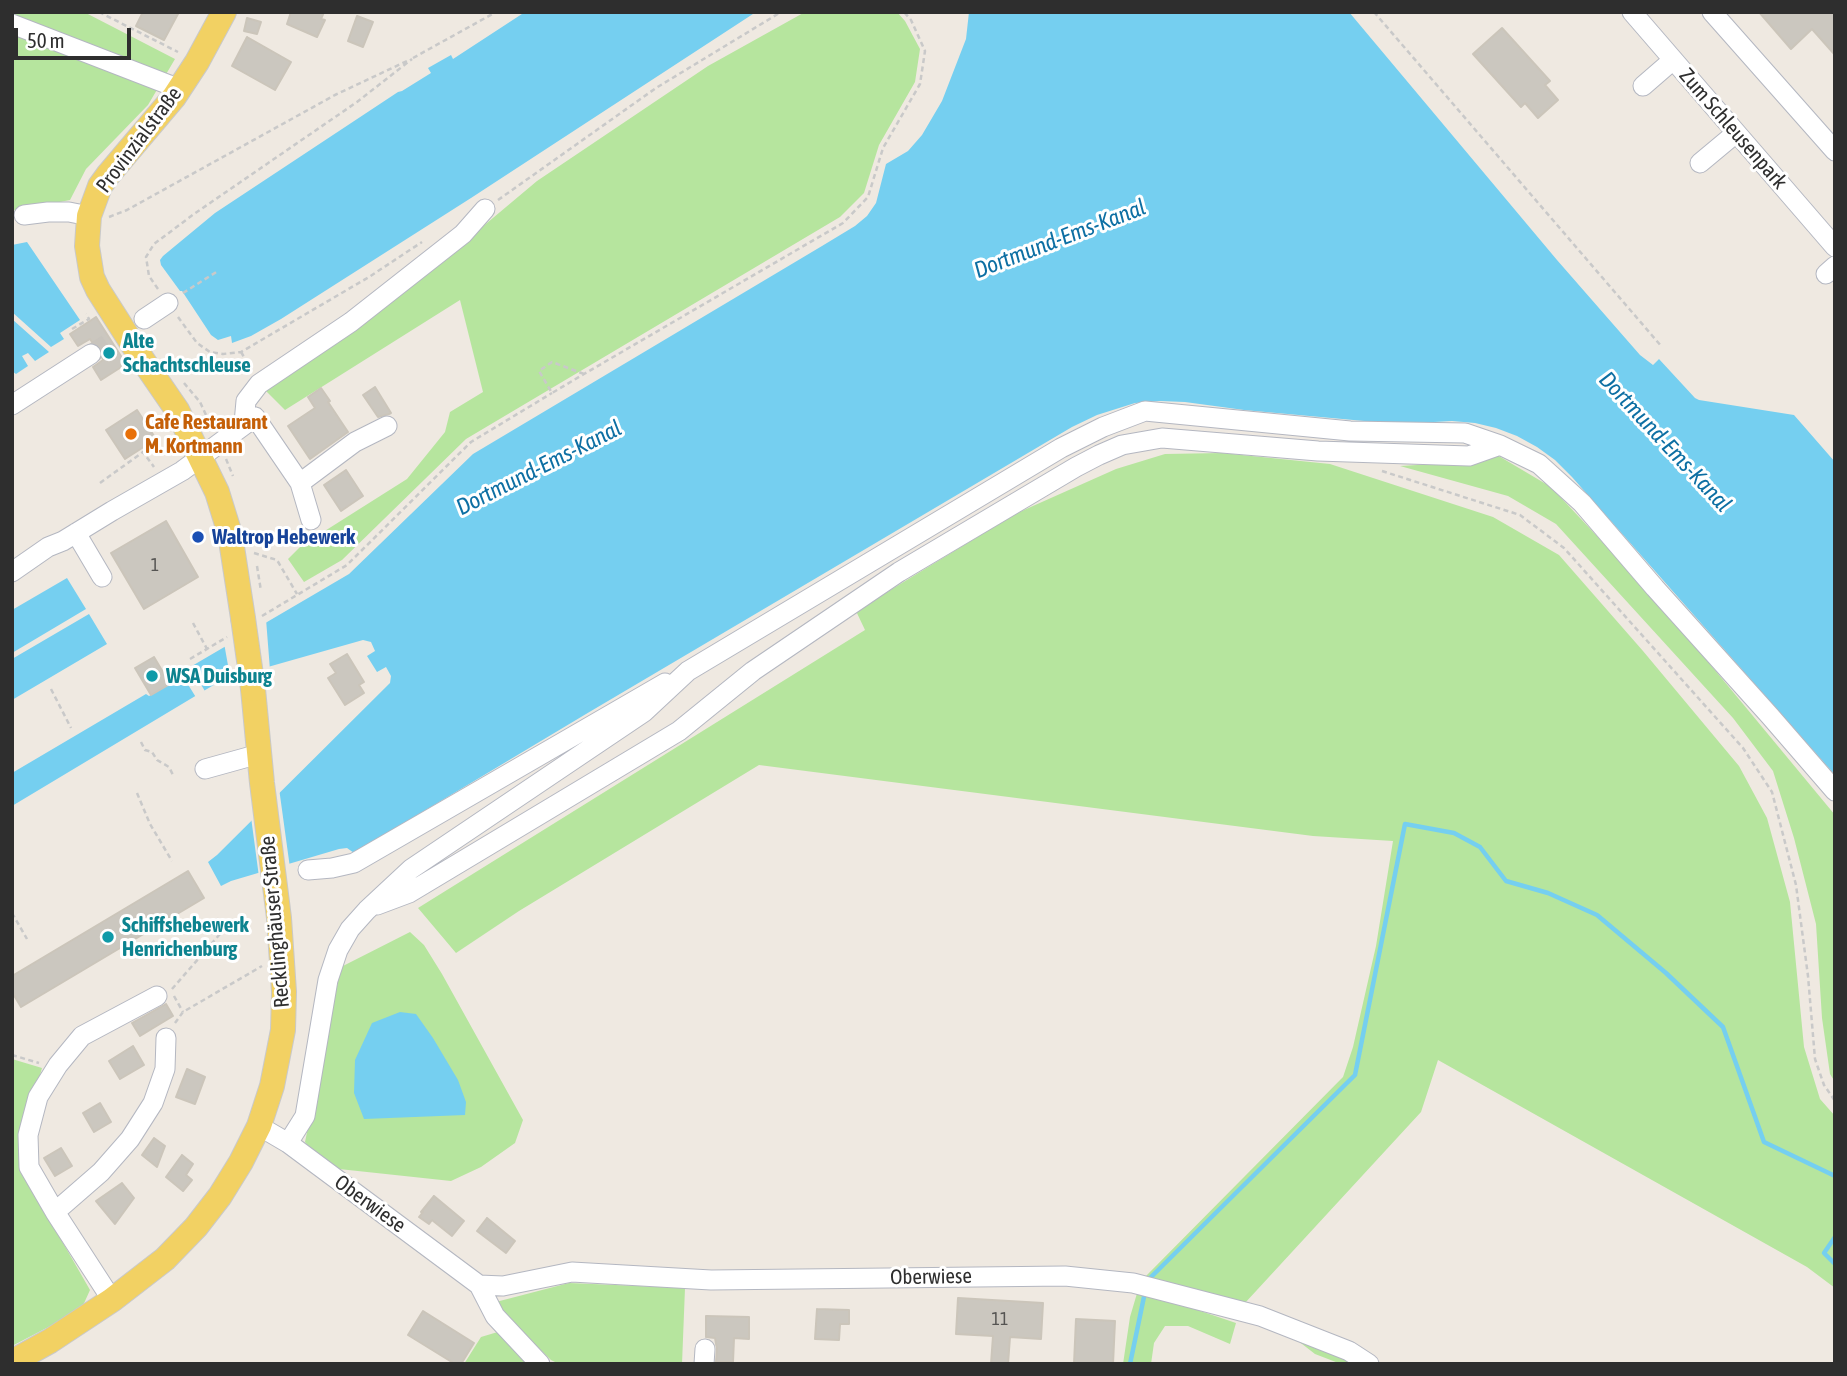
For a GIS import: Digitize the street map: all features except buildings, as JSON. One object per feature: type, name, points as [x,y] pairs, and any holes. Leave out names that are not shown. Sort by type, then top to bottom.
[{"type":"main road","name":"Provinzialstraße","points":[[92,277],[87,246],[99,212],[100,187],[179,90],[224,12]]},
{"type":"main road","name":"Recklinghäuser Straße","points":[[12,1362],[50,1341],[112,1300],[165,1259],[195,1227],[242,1162],[259,1126],[272,1086],[283,1030],[285,992],[282,954],[253,689],[230,534],[217,492],[177,410],[105,303],[92,277]]},
{"type":"street","name":"Zum Schleusenpark","points":[[1632,12],[1736,133],[1832,237]]},
{"type":"street","points":[[1712,12],[1835,151]]},
{"type":"street","points":[[12,24],[179,90]]},
{"type":"street","points":[[1643,86],[1673,60]]},
{"type":"street","points":[[1700,163],[1736,133]]},
{"type":"street","points":[[244,424],[246,401],[259,384],[351,322],[463,234],[485,209]]},
{"type":"street","points":[[24,215],[99,212]]},
{"type":"street","points":[[144,319],[168,303]]},
{"type":"street","points":[[12,405],[91,354]]},
{"type":"street","points":[[308,870],[354,863],[688,671],[1061,448],[1102,427],[1145,411],[1350,431],[1465,433],[1500,445],[1538,464],[1582,503],[1835,791]]},
{"type":"street","points":[[12,572],[48,547],[63,541],[201,458],[255,417],[300,483],[311,520]]},
{"type":"street","points":[[300,483],[355,442],[387,426]]},
{"type":"street","points":[[367,910],[409,892],[679,731],[753,671],[899,572],[1076,467],[1122,445],[1162,438],[1318,451],[1469,456],[1500,445]]},
{"type":"street","points":[[76,533],[102,577]]},
{"type":"street","points":[[288,1143],[305,1116],[328,980],[338,950],[349,929],[411,869],[644,712],[688,671]]},
{"type":"street","points":[[205,769],[259,754]]},
{"type":"street","points":[[112,1300],[29,1167],[28,1135],[38,1097],[56,1068],[82,1036],[157,996]]},
{"type":"street","points":[[55,1212],[101,1172],[130,1139],[153,1103],[165,1069],[166,1038]]},
{"type":"street","name":"Oberwiese","points":[[259,1126],[288,1143],[479,1285],[495,1316],[540,1364]]},
{"type":"street","name":"Oberwiese","points":[[479,1285],[503,1286],[572,1272],[711,1280],[1065,1276],[1133,1283],[1260,1316],[1349,1351],[1369,1364]]},
{"type":"path","points":[[99,12],[197,62]]},
{"type":"path","points":[[99,212],[106,218],[127,210],[335,95],[412,59],[496,12]]},
{"type":"path","points":[[485,209],[656,88],[781,12]]},
{"type":"path","points":[[254,553],[277,560],[297,595],[347,565],[471,442],[843,223],[868,197],[883,148],[920,84],[925,51],[911,20],[904,12]]},
{"type":"path","points":[[1374,12],[1662,347]]},
{"type":"path","points":[[412,59],[357,102],[194,214],[154,244],[146,257],[149,276],[197,343],[210,352],[223,354],[242,352],[369,277],[427,239]]},
{"type":"path","points":[[186,292],[218,271]]},
{"type":"path","points":[[72,330],[89,319],[86,314]]},
{"type":"path","points":[[552,393],[539,371],[552,362],[584,374]]},
{"type":"path","points":[[100,483],[144,452],[164,481]]},
{"type":"path","points":[[1382,471],[1520,515],[1564,548],[1743,748],[1772,792],[1796,885],[1815,1059],[1824,1085],[1835,1101]]},
{"type":"path","points":[[193,623],[207,649]]},
{"type":"path","points":[[51,689],[71,728]]},
{"type":"path","points":[[141,742],[145,750],[152,752],[157,760],[169,767],[174,777]]},
{"type":"path","points":[[137,793],[150,824],[172,861]]},
{"type":"path","points":[[12,913],[27,939]]},
{"type":"path","points":[[183,1012],[170,991],[220,934],[217,918]]},
{"type":"path","points":[[166,1038],[183,1012],[270,961]]},
{"type":"path","points":[[12,1055],[56,1068]]},
{"type":"green space","points":[[12,12],[84,12],[175,59],[148,105],[86,169],[70,200],[12,211]]},
{"type":"green space","points":[[805,12],[897,12],[920,49],[915,82],[879,145],[864,193],[840,217],[466,439],[342,560],[304,582],[288,559],[301,546],[407,479],[445,432],[450,412],[483,392],[460,300],[285,410],[262,387],[481,228],[537,181],[708,66]]},
{"type":"green space","points":[[1222,453],[1330,464],[1493,517],[1559,555],[1739,766],[1767,818],[1790,902],[1804,1047],[1820,1099],[1835,1116],[1835,1288],[1807,1267],[1438,1060],[1421,1112],[1245,1303],[1146,1276],[1343,1077],[1353,1047],[1376,946],[1393,841],[1313,836],[759,765],[519,911],[456,953],[418,908],[865,630],[856,611],[1015,514],[1116,469],[1165,454]]},
{"type":"green space","points":[[1497,455],[1551,487],[1656,599],[1835,815],[1835,1082],[1830,1074],[1822,1018],[1816,924],[1773,771],[1733,718],[1556,524],[1508,496],[1400,466],[1467,462]]},
{"type":"green space","points":[[410,932],[424,945],[442,974],[523,1120],[515,1143],[481,1167],[451,1181],[339,1169],[316,1157],[305,1142],[341,967]]},
{"type":"green space","points":[[12,1059],[42,1068],[21,1142],[23,1173],[90,1290],[81,1310],[12,1346]]},
{"type":"green space","points":[[569,1283],[685,1288],[682,1364],[559,1364],[551,1360],[492,1303]]},
{"type":"green space","points":[[1138,1290],[1236,1323],[1230,1344],[1188,1326],[1165,1326],[1154,1343],[1151,1364],[1123,1364],[1130,1317]]},
{"type":"green space","points":[[501,1331],[530,1364],[464,1364],[481,1337]]},
{"type":"green space","points":[[1293,1337],[1358,1364],[1341,1364],[1315,1354]]},
{"type":"water","points":[[525,12],[756,12],[281,319],[232,343],[231,336],[218,340],[211,335],[161,265],[163,256],[215,213],[431,73],[428,68],[451,55],[453,59]]},
{"type":"water","name":"Dortmund-Ems-Kanal","points":[[969,12],[1349,12],[1640,355],[1653,365],[1659,359],[1699,400],[1794,415],[1835,462],[1835,775],[1572,477],[1537,447],[1517,436],[1475,423],[1452,421],[1397,424],[1160,401],[1135,403],[1097,415],[1072,427],[354,853],[347,848],[339,849],[221,886],[208,862],[390,683],[391,676],[386,667],[377,672],[367,656],[375,651],[371,642],[363,640],[222,680],[12,806],[12,773],[146,694],[149,696],[169,684],[168,680],[349,574],[473,454],[855,226],[867,216],[876,203],[886,164],[908,151],[922,135],[942,101],[966,39]]},
{"type":"water","points":[[27,242],[80,320],[60,333],[64,339],[51,347],[12,312],[12,245]]},
{"type":"water","points":[[12,319],[49,352],[35,361],[28,353],[22,356],[28,366],[16,374],[12,371]]},
{"type":"water","points":[[67,578],[86,609],[12,653],[12,610]]},
{"type":"water","points":[[89,614],[107,644],[12,700],[12,659]]},
{"type":"water","points":[[400,1012],[416,1014],[433,1038],[458,1080],[466,1102],[465,1115],[364,1119],[354,1093],[355,1060],[372,1023]]},
{"type":"pier","points":[[266,619],[270,670],[231,682],[224,643]]},
{"type":"pier","points":[[189,664],[206,693],[197,699],[179,670]]},
{"type":"pier","points":[[279,788],[290,868],[259,877],[251,817]]},
{"type":"waterway","points":[[1148,1280],[1355,1075],[1405,824],[1454,833],[1480,847],[1506,881],[1548,893],[1597,915],[1666,973],[1723,1027],[1764,1142],[1835,1176]]},
{"type":"waterway","points":[[1835,1237],[1824,1253],[1835,1264]]},
{"type":"waterway","points":[[1130,1364],[1145,1292]]},
{"type":"tunnel","points":[[91,354],[137,324]]},
{"type":"place","name":"Alte Schachtschleuse","points":[[109,353]]},
{"type":"place","name":"Cafe Restaurant M. Kortmann","points":[[131,434]]},
{"type":"place","name":"Waltrop Hebewerk","points":[[198,537]]},
{"type":"place","name":"WSA Duisburg","points":[[152,676]]},
{"type":"place","name":"Schiffshebewerk Henrichenburg","points":[[108,937]]}]
